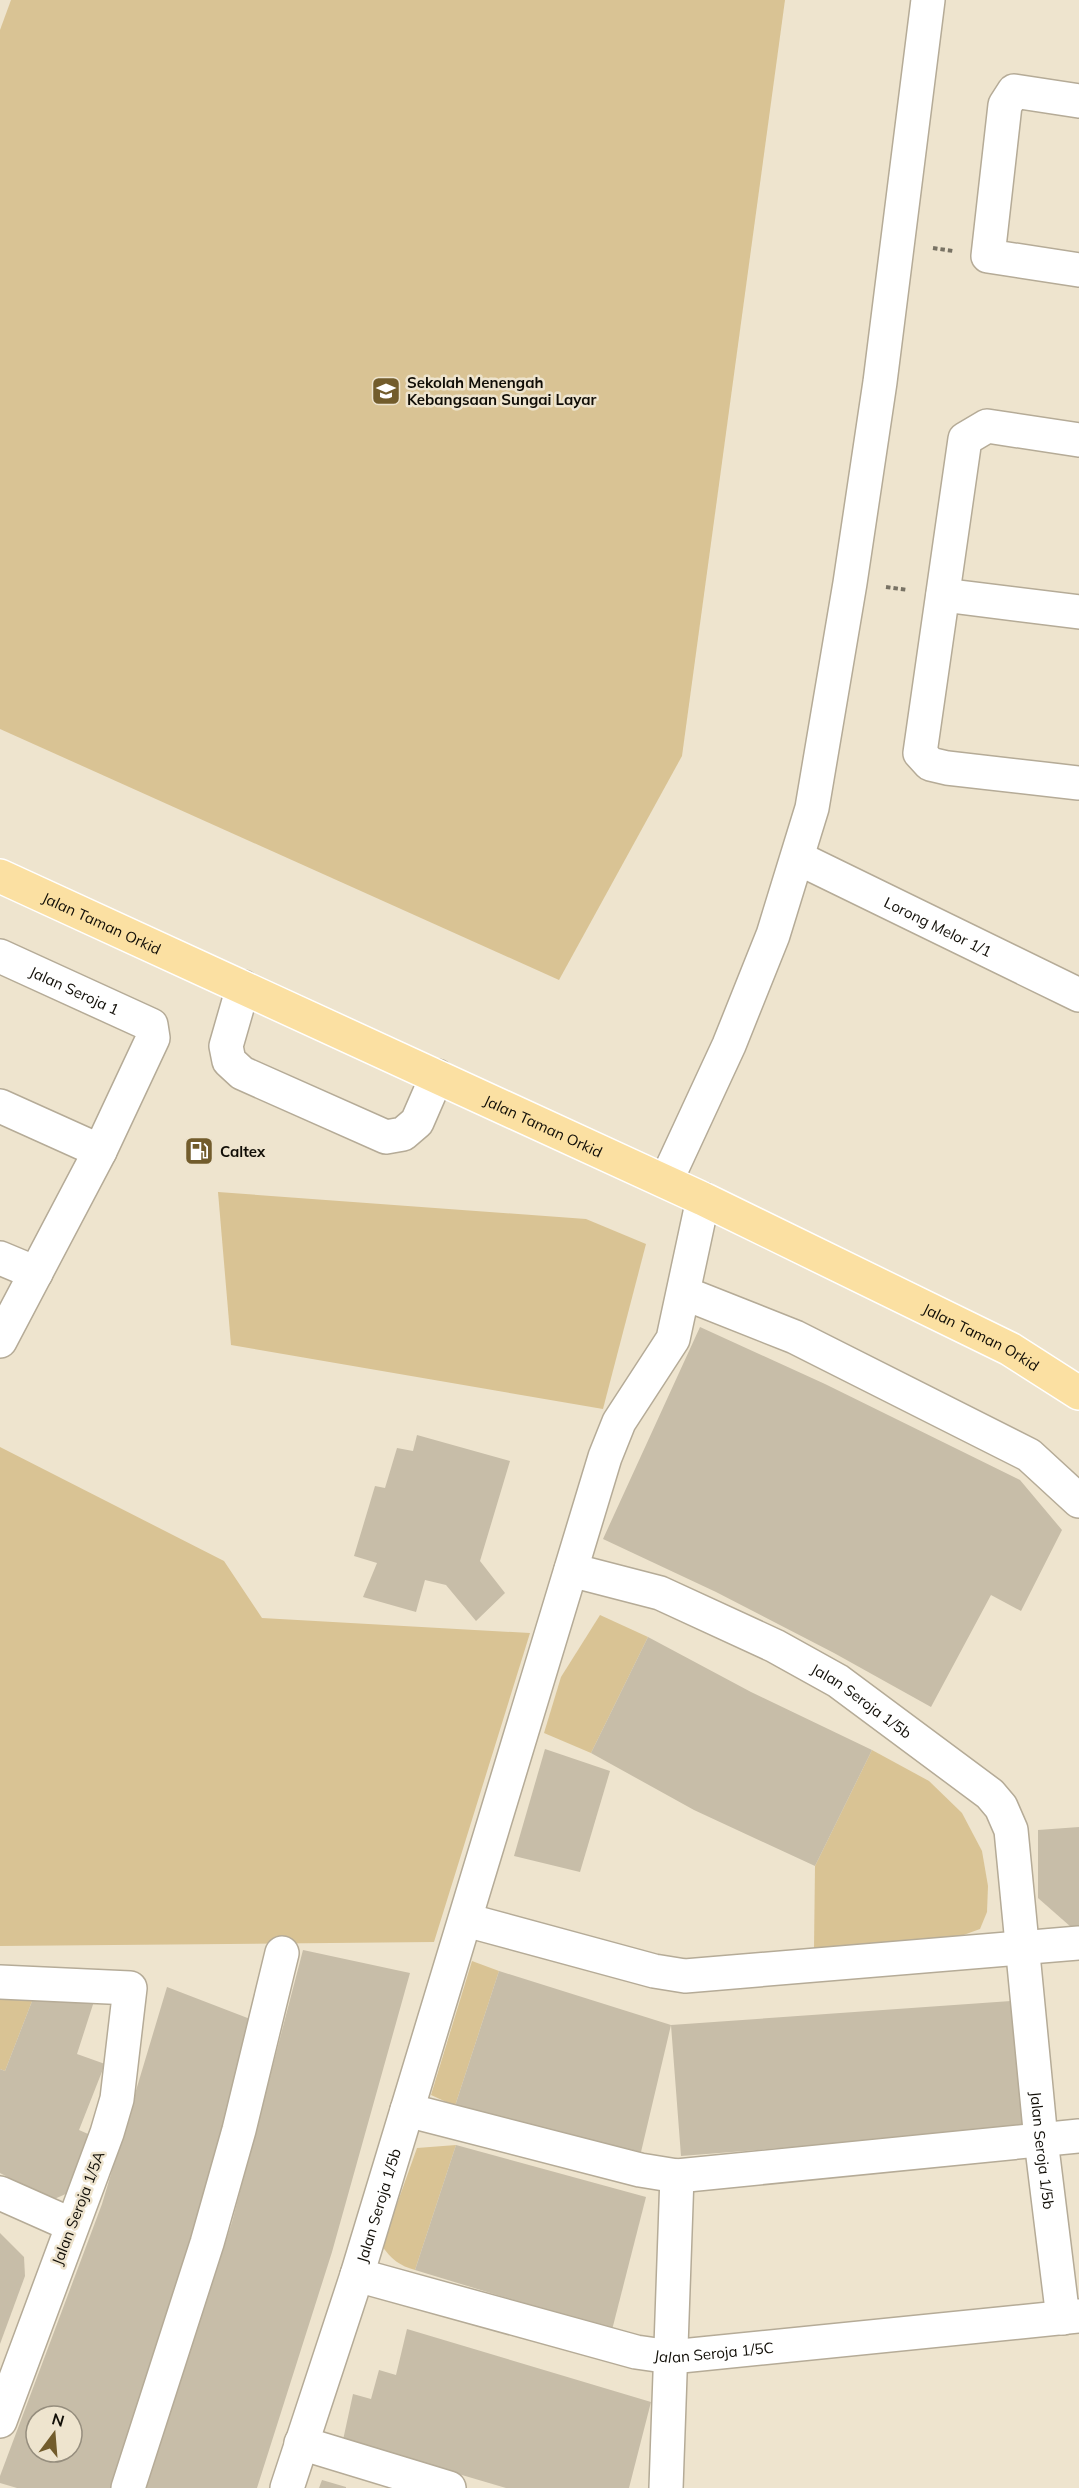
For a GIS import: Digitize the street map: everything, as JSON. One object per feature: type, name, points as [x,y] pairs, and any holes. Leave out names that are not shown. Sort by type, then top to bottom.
[{"type":"main road","name":"Jalan Taman Orkid","points":[[0,876],[703,1198],[1010,1349],[1079,1393]]},
{"type":"street","points":[[666,1181],[729,1045],[773,935],[812,808],[850,583],[879,382],[928,0]]},
{"type":"street","points":[[1079,101],[1014,91],[1005,105],[988,256],[1079,270]]},
{"type":"street","points":[[1079,440],[987,426],[965,439],[921,753],[930,764],[947,768],[1079,783]]},
{"type":"street","points":[[943,595],[1079,612]]},
{"type":"street","name":"Lorong Melor 1/1","points":[[798,858],[1079,995]]},
{"type":"street","name":"Jalan Seroja 1","points":[[0,956],[151,1025],[153,1038],[100,1151]]},
{"type":"street","points":[[243,987],[226,1046],[229,1061],[242,1073],[386,1137],[403,1134],[417,1122],[437,1076]]},
{"type":"street","points":[[0,1106],[100,1151],[0,1341]]},
{"type":"street","name":"Jalan Seroja 1/5b","points":[[287,2488],[357,2275],[608,1448],[619,1422],[672,1339],[684,1293],[703,1198]]},
{"type":"street","points":[[0,1258],[36,1274]]},
{"type":"street","points":[[684,1293],[795,1337],[1029,1455],[1079,1501]]},
{"type":"street","name":"Jalan Seroja 1/5b","points":[[571,1570],[660,1593],[776,1646],[838,1681],[990,1794],[1001,1807],[1011,1830],[1041,2140],[1071,2317]]},
{"type":"street","points":[[466,1920],[654,1971],[685,1976],[1079,1943]]},
{"type":"street","points":[[128,2488],[217,2209],[239,2130],[282,1953]]},
{"type":"street","name":"Jalan Seroja 1/5A","points":[[0,1982],[130,1988],[117,2099],[72,2225],[11,2355],[0,2421]]},
{"type":"street","points":[[407,2110],[640,2170],[677,2176],[1079,2136]]},
{"type":"street","points":[[666,2488],[677,2176]]},
{"type":"street","points":[[0,2193],[72,2225]]},
{"type":"street","name":"Jalan Seroja 1/5C","points":[[357,2275],[636,2352],[671,2357],[1071,2317]]},
{"type":"street","points":[[301,2443],[449,2488]]},
{"type":"path","points":[[897,243],[988,256]]},
{"type":"path","points":[[850,583],[943,595]]},
{"type":"shaded area","name":"Sekolah Menengah Kebangsaan Sungai Layar","points":[[11,0],[785,0],[682,756],[559,980],[0,729],[0,30]]},
{"type":"shaded area","points":[[218,1192],[586,1219],[646,1244],[603,1409],[231,1345]]},
{"type":"shaded area","points":[[0,1447],[224,1561],[262,1618],[530,1633],[434,1942],[0,1946]]},
{"type":"shaded area","points":[[600,1615],[648,1637],[591,1753],[544,1733],[561,1677]]},
{"type":"shaded area","points":[[872,1750],[929,1781],[962,1813],[982,1851],[988,1886],[987,1912],[980,1929],[958,1937],[841,1949],[814,1948],[815,1866]]},
{"type":"shaded area","points":[[472,1961],[499,1971],[455,2106],[431,2095]]},
{"type":"shaded area","points":[[36,1991],[5,2071],[0,2069],[0,1992]]},
{"type":"shaded area","points":[[456,2145],[415,2270],[396,2261],[382,2246],[417,2148]]},
{"type":"building","points":[[700,1327],[825,1384],[1020,1480],[1062,1530],[1021,1611],[991,1595],[931,1707],[834,1653],[716,1592],[603,1539]]},
{"type":"building","points":[[417,1435],[510,1461],[480,1561],[505,1593],[476,1621],[446,1585],[425,1580],[416,1612],[363,1597],[377,1563],[354,1556],[375,1486],[385,1488],[397,1448],[413,1451]]},
{"type":"building","points":[[648,1637],[751,1692],[872,1750],[815,1866],[694,1810],[591,1753]]},
{"type":"building","points":[[545,1749],[610,1771],[580,1872],[514,1856]]},
{"type":"building","points":[[1079,1827],[1079,1926],[1071,1927],[1038,1898],[1038,1830]]},
{"type":"building","points":[[303,1950],[410,1973],[332,2252],[257,2488],[146,2488],[232,2222]]},
{"type":"building","points":[[499,1971],[671,2025],[641,2152],[455,2106]]},
{"type":"building","points":[[167,1987],[258,2022],[197,2236],[113,2488],[17,2488],[0,2483],[0,2476],[24,2412],[24,2464],[84,2464],[84,2404],[27,2404],[102,2204]]},
{"type":"building","points":[[36,1991],[97,1992],[77,2054],[105,2064],[79,2130],[95,2137],[75,2190],[52,2200],[0,2173],[0,2069],[5,2071]]},
{"type":"building","points":[[1011,2001],[1024,2129],[681,2156],[671,2025]]},
{"type":"building","points":[[456,2145],[646,2197],[612,2330],[415,2270]]},
{"type":"building","points":[[0,2233],[24,2257],[25,2276],[0,2344]]},
{"type":"building","points":[[407,2329],[651,2402],[629,2488],[506,2488],[343,2440],[353,2394],[371,2399],[379,2370],[396,2375]]},
{"type":"building","points":[[322,2480],[346,2487],[346,2488],[319,2488]]},
{"type":"place","name":"Sekolah Menengah Kebangsaan Sungai Layar","points":[[386,391]]},
{"type":"place","name":"Caltex","points":[[199,1151]]}]
